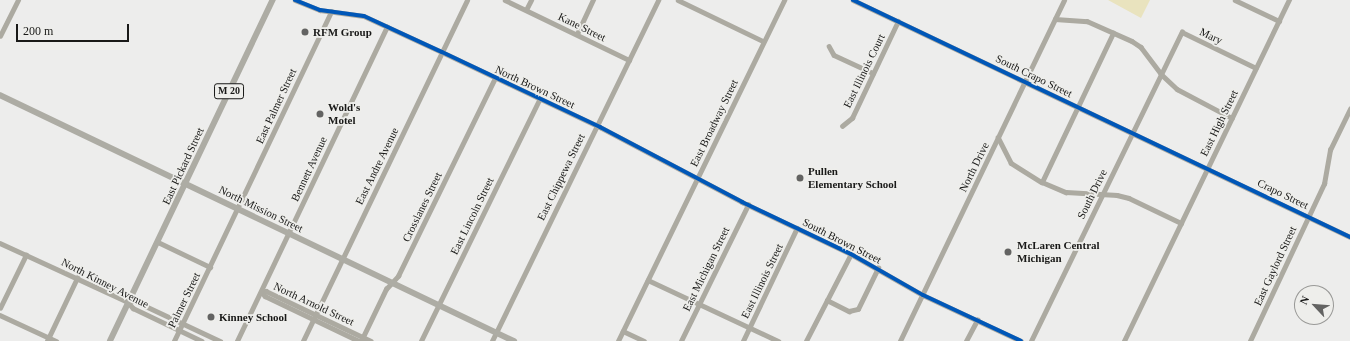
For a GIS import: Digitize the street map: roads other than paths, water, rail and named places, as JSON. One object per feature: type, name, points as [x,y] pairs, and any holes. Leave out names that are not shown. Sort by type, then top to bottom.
[{"type":"main road","name":"East Pickard Street","points":[[110,341],[273,0]]},
{"type":"main road","name":"North Mission Street","points":[[0,95],[514,341]]},
{"type":"street","points":[[0,36],[18,0]]},
{"type":"street","name":"North Brown Street","points":[[295,0],[311,8],[331,12],[356,13],[442,52],[539,100],[596,126],[697,178]]},
{"type":"street","name":"East Andre Avenue","points":[[304,341],[342,259],[468,0]]},
{"type":"street","name":"Kane Street","points":[[505,0],[629,60]]},
{"type":"street","points":[[526,10],[531,0]]},
{"type":"street","points":[[577,34],[593,0]]},
{"type":"street","name":"East Chippewa Street","points":[[492,341],[658,0]]},
{"type":"street","points":[[678,0],[764,41]]},
{"type":"street","name":"East Broadway Street","points":[[618,341],[784,0]]},
{"type":"street","name":"South Crapo Street","points":[[853,0],[1208,167]]},
{"type":"street","name":"North Drive","points":[[900,341],[1064,0]]},
{"type":"street","points":[[1235,0],[1278,21]]},
{"type":"street","name":"East High Street","points":[[1124,341],[1288,0]]},
{"type":"street","name":"East Palmer Street","points":[[210,267],[331,12]]},
{"type":"street","points":[[1055,19],[1087,21],[1140,46],[1161,74],[1177,89],[1232,118]]},
{"type":"street","name":"East Illinois Court","points":[[842,126],[852,118],[898,21]]},
{"type":"street","name":"Bennett Avenue","points":[[237,341],[262,292],[387,27]]},
{"type":"street","name":"Mary","points":[[1170,56],[1182,32],[1256,68]]},
{"type":"street","points":[[1042,182],[1113,33]]},
{"type":"street","points":[[829,46],[834,55],[873,73]]},
{"type":"street","name":"South Drive","points":[[1031,341],[1170,56]]},
{"type":"street","name":"Crosslanes Street","points":[[361,340],[386,289],[392,283],[495,78]]},
{"type":"street","name":"East Lincoln Street","points":[[421,341],[539,100]]},
{"type":"street","name":"East Gaylord Street","points":[[1250,341],[1324,184],[1330,150],[1350,109]]},
{"type":"street","points":[[998,137],[1011,163],[1042,182],[1066,192],[1103,194],[1129,198],[1181,223]]},
{"type":"street","name":"Crapo Street","points":[[1208,167],[1350,237]]},
{"type":"street","name":"South Brown Street","points":[[697,178],[748,205],[878,268],[923,295],[1021,341]]},
{"type":"street","name":"East Michigan Street","points":[[681,341],[748,205]]},
{"type":"street","name":"East Illinois Street","points":[[743,341],[797,228]]},
{"type":"street","points":[[158,242],[210,267]]},
{"type":"street","name":"North Kinney Avenue","points":[[0,243],[128,302],[133,308],[202,341]]},
{"type":"street","points":[[806,341],[850,254]]},
{"type":"street","points":[[0,308],[26,255]]},
{"type":"street","name":"Palmer Street","points":[[174,341],[210,267]]},
{"type":"street","points":[[827,300],[849,312],[858,309],[878,268]]},
{"type":"street","points":[[48,339],[77,278]]},
{"type":"street","points":[[648,280],[778,341]]},
{"type":"street","name":"North Arnold Street","points":[[262,292],[266,291],[316,315],[361,340]]},
{"type":"street","name":"North Arnold Street","points":[[262,292],[265,296],[314,320],[361,340],[371,341]]},
{"type":"street","points":[[128,302],[137,302],[220,341]]},
{"type":"street","points":[[0,315],[48,339],[56,341]]},
{"type":"street","points":[[966,341],[977,320]]},
{"type":"street","points":[[623,331],[644,341]]},
{"type":"place","name":"RFM Group","points":[[305,32]]},
{"type":"place","name":"Wold's Motel","points":[[320,114]]},
{"type":"place","name":"Pullen Elementary School","points":[[800,178]]},
{"type":"place","name":"McLaren Central Michigan","points":[[1008,252]]},
{"type":"place","name":"Kinney School","points":[[211,317]]}]
